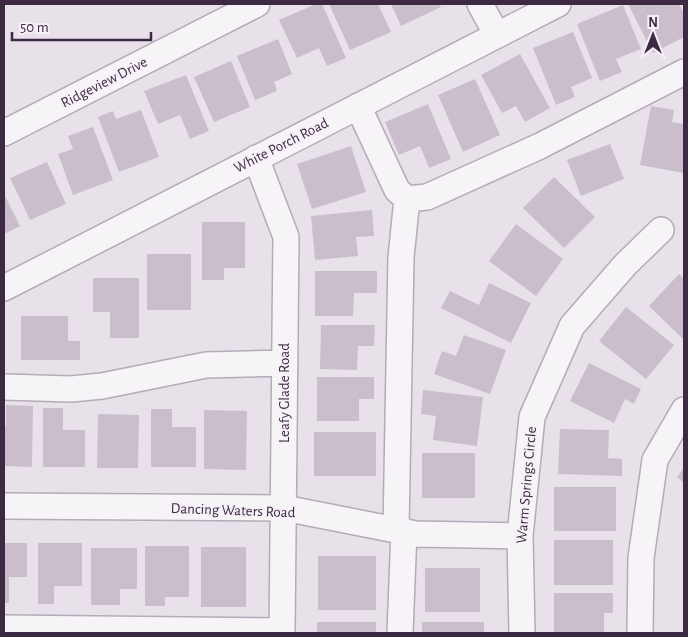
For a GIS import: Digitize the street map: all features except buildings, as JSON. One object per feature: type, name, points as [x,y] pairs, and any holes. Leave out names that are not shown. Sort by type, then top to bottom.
[{"type":"street","name":"Ridgeview Drive","points":[[4,133],[257,4]]},
{"type":"street","points":[[480,4],[497,35]]},
{"type":"street","name":"White Porch Road","points":[[4,288],[558,4]]},
{"type":"street","points":[[358,106],[397,190],[407,199],[427,197],[540,146],[684,72]]},
{"type":"street","name":"Leafy Glade Road","points":[[256,158],[286,236],[282,632]]},
{"type":"street","points":[[400,633],[401,257],[407,199]]},
{"type":"street","name":"Warm Springs Circle","points":[[522,633],[520,536],[532,416],[572,326],[625,265],[662,230]]},
{"type":"street","points":[[4,387],[71,389],[102,386],[206,365],[285,362]]},
{"type":"street","points":[[640,633],[641,558],[655,460],[684,410]]},
{"type":"street","name":"Dancing Waters Road","points":[[4,506],[284,508],[416,534],[520,536]]},
{"type":"street","points":[[4,628],[282,632]]}]
